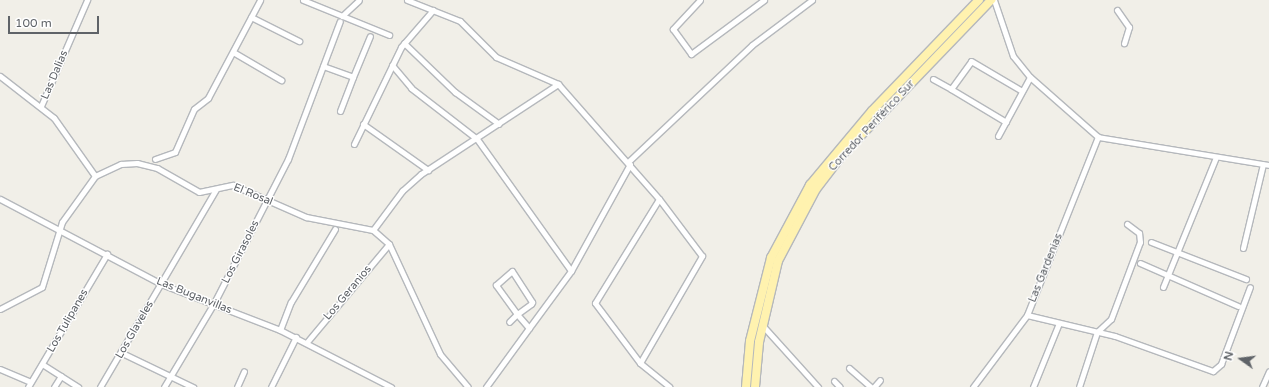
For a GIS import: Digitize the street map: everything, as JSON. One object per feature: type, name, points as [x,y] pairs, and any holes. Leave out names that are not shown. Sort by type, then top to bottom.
[{"type":"main road","name":"Corredor Periférico Sur","points":[[746,387],[750,341],[771,258],[810,185],[872,111],[979,0]]},
{"type":"main road","name":"Corredor Periférico Sur","points":[[755,387],[762,325],[778,261],[816,189],[853,144],[993,0]]},
{"type":"street","name":"Las Dalias","points":[[41,106],[86,0]]},
{"type":"street","points":[[155,159],[175,152],[194,110],[208,98],[260,0]]},
{"type":"street","points":[[303,0],[341,18],[389,35]]},
{"type":"street","points":[[341,18],[359,0]]},
{"type":"street","points":[[407,0],[460,21],[496,58],[558,84],[629,163],[659,199],[702,256],[640,363]]},
{"type":"street","points":[[700,0],[673,29],[691,54],[764,0]]},
{"type":"street","points":[[486,387],[571,271],[629,163],[752,46],[812,0]]},
{"type":"street","points":[[993,0],[1013,56],[1030,77],[1098,138],[1266,165],[1243,248]]},
{"type":"street","points":[[354,144],[404,43],[433,10]]},
{"type":"street","points":[[1117,10],[1128,27],[1124,42]]},
{"type":"street","points":[[251,17],[299,41]]},
{"type":"street","name":"Los Girasoles","points":[[164,387],[214,303],[288,159],[341,18]]},
{"type":"street","points":[[340,111],[370,36]]},
{"type":"street","points":[[404,43],[455,92],[499,124]]},
{"type":"street","points":[[232,52],[282,80]]},
{"type":"street","points":[[951,89],[971,61],[1022,91]]},
{"type":"street","points":[[392,65],[411,88],[477,139],[571,271]]},
{"type":"street","points":[[323,66],[353,77]]},
{"type":"street","points":[[0,76],[41,106],[95,176],[58,232],[42,287],[0,309]]},
{"type":"street","points":[[998,136],[1030,77]]},
{"type":"street","points":[[933,79],[1006,122]]},
{"type":"street","points":[[468,387],[440,354],[389,244],[373,230],[402,191],[428,170],[558,84]]},
{"type":"street","points":[[364,124],[428,170]]},
{"type":"street","name":"Las Gardenias","points":[[973,387],[1027,315],[1098,138]]},
{"type":"street","points":[[1163,286],[1216,157]]},
{"type":"street","name":"El Rosal","points":[[95,176],[121,164],[137,163],[157,168],[190,190],[205,193],[216,189],[233,186],[306,217],[373,230]]},
{"type":"street","name":"Los Glaveles","points":[[100,387],[122,353],[216,189]]},
{"type":"street","name":"Las Buganvillas","points":[[0,199],[58,232],[107,254],[161,284],[214,303],[296,337],[391,387]]},
{"type":"street","points":[[659,199],[594,303],[640,363],[670,387]]},
{"type":"street","points":[[1079,387],[1097,332],[1112,319],[1140,242],[1139,232],[1127,224]]},
{"type":"street","points":[[280,330],[291,302],[335,230]]},
{"type":"street","points":[[1151,242],[1246,279]]},
{"type":"street","name":"Los Geranios","points":[[307,342],[389,244]]},
{"type":"street","name":"Los Tulipanes","points":[[29,385],[107,254]]},
{"type":"street","points":[[1140,263],[1238,306]]},
{"type":"street","points":[[509,322],[517,314],[531,304],[532,300],[512,272],[496,285],[517,314],[529,328]]},
{"type":"street","points":[[1027,315],[1097,332],[1198,368],[1218,369],[1250,287]]},
{"type":"street","points":[[1033,387],[1059,323]]},
{"type":"street","points":[[762,325],[818,387]]},
{"type":"street","points":[[271,387],[296,337]]},
{"type":"street","points":[[122,353],[193,387]]},
{"type":"street","points":[[42,364],[78,387]]},
{"type":"street","points":[[849,368],[871,387]]},
{"type":"street","points":[[0,369],[29,385]]},
{"type":"street","points":[[237,387],[244,371]]},
{"type":"street","points":[[1262,387],[1269,371]]},
{"type":"street","points":[[54,387],[61,376]]},
{"type":"street","points":[[874,387],[880,380]]},
{"type":"street","points":[[834,381],[840,387]]}]
